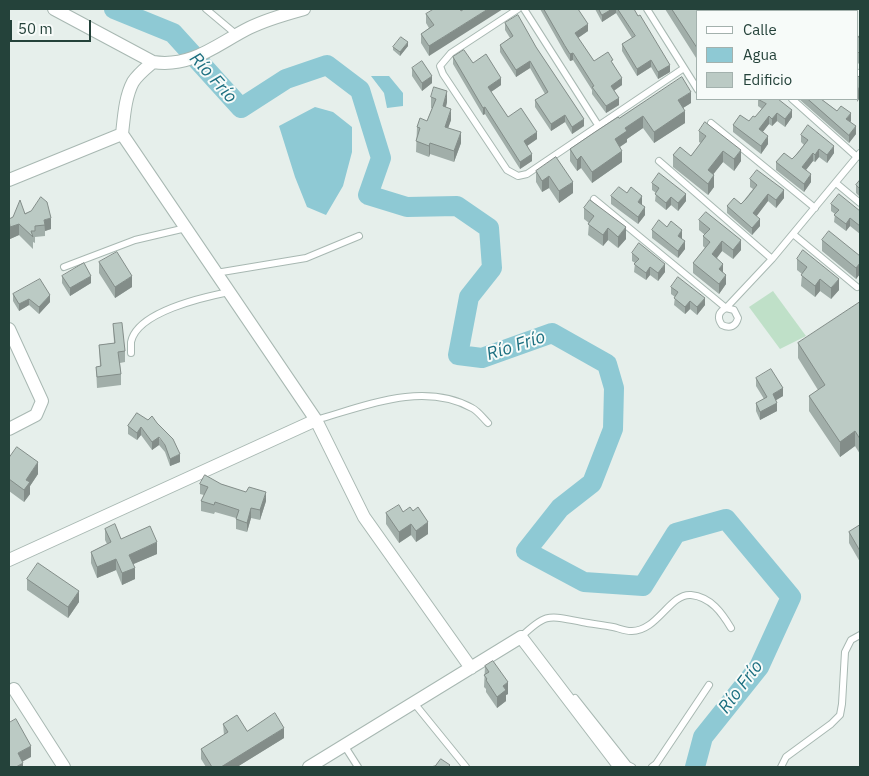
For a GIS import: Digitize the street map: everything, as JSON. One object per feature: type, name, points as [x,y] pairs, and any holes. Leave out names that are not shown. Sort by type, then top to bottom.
[{"type":"street","points":[[54,9],[153,62],[167,64],[181,62],[209,51],[271,18],[304,9]]},
{"type":"street","points":[[153,62],[133,82],[126,103],[122,134],[316,420],[364,517],[471,668]]},
{"type":"street","points":[[9,180],[122,134]]},
{"type":"street","points":[[9,329],[42,401],[36,415],[9,429]]},
{"type":"street","points":[[9,560],[316,420]]},
{"type":"street","points":[[309,767],[523,635],[620,767]]},
{"type":"street","points":[[14,689],[64,767]]},
{"type":"lane","points":[[206,9],[237,35]]},
{"type":"lane","points":[[518,9],[451,53],[440,66],[443,74],[507,170],[518,176],[527,174],[684,68]]},
{"type":"lane","points":[[524,9],[598,125]]},
{"type":"lane","points":[[647,9],[696,87]]},
{"type":"lane","points":[[594,199],[726,308],[772,259],[859,155],[793,100]]},
{"type":"lane","points":[[711,123],[815,208]]},
{"type":"lane","points":[[659,161],[772,259]]},
{"type":"lane","points":[[836,183],[860,203]]},
{"type":"lane","points":[[64,267],[136,240],[186,228]]},
{"type":"lane","points":[[793,234],[856,286]]},
{"type":"lane","points":[[216,273],[306,258],[358,236]]},
{"type":"lane","points":[[132,353],[131,341],[146,323],[169,309],[187,302],[229,292]]},
{"type":"lane","points":[[316,420],[371,404],[414,395],[452,400],[473,408],[488,424]]},
{"type":"lane","points":[[632,767],[628,765],[523,635],[542,620],[557,616],[631,631],[645,628],[681,598],[690,595],[707,600],[722,613],[731,628]]},
{"type":"lane","points":[[781,767],[786,757],[832,724],[840,715],[845,652],[852,640],[860,635]]},
{"type":"lane","points":[[652,767],[656,764],[709,685]]},
{"type":"lane","points":[[414,703],[466,767]]},
{"type":"lane","points":[[344,745],[358,767]]},
{"type":"green space","points":[[773,291],[806,336],[780,349],[749,307]]},
{"type":"water","points":[[371,76],[389,76],[403,93],[403,106],[387,108],[384,93]]},
{"type":"water","points":[[315,107],[333,112],[352,127],[352,152],[343,186],[326,215],[307,207],[295,177],[279,126]]},
{"type":"building","points":[[434,9],[460,9],[461,11],[464,9],[488,9],[429,46],[421,34],[434,25],[426,14]]},
{"type":"building","points":[[544,9],[578,9],[588,24],[575,33],[594,61],[608,52],[613,60],[611,61],[622,78],[611,86],[619,98],[606,106],[592,87],[594,86],[573,53],[570,54]]},
{"type":"building","points":[[599,9],[612,9],[602,15]]},
{"type":"building","points":[[618,9],[634,9],[638,16],[640,15],[670,65],[658,72],[651,60],[637,69],[622,44],[635,36]]},
{"type":"building","points":[[672,9],[704,9],[696,10],[696,46]]},
{"type":"building","points":[[725,9],[747,10],[726,10]]},
{"type":"building","points":[[518,15],[536,47],[584,119],[572,127],[565,115],[551,124],[535,100],[548,92],[530,61],[516,70],[500,45],[513,36],[505,23]]},
{"type":"building","points":[[401,37],[408,42],[400,52],[393,47]]},
{"type":"building","points":[[464,50],[473,63],[486,54],[501,78],[488,87],[508,117],[521,108],[537,132],[524,141],[532,154],[520,162],[485,107],[483,108],[453,57]]},
{"type":"building","points":[[422,61],[432,76],[422,83],[412,68]]},
{"type":"building","points":[[682,77],[691,92],[678,100],[685,111],[654,132],[643,116],[625,128],[627,131],[615,139],[622,151],[592,172],[581,156],[577,160],[570,149]]},
{"type":"building","points":[[434,87],[447,91],[443,106],[451,109],[445,127],[461,132],[454,151],[430,143],[429,146],[416,141],[420,128],[417,127],[420,118],[427,121],[436,99],[431,97]]},
{"type":"building","points":[[760,100],[779,100],[792,110],[785,119],[777,113],[772,119],[769,116],[759,129],[768,136],[761,146],[733,125],[740,115],[749,121],[766,104]]},
{"type":"building","points":[[809,100],[822,100],[837,111],[841,106],[851,113],[846,119],[856,126],[849,135]]},
{"type":"building","points":[[705,122],[741,150],[734,159],[723,151],[708,170],[714,175],[708,184],[673,155],[680,147],[691,156],[706,136],[699,131]]},
{"type":"building","points":[[808,125],[834,146],[827,155],[819,149],[815,155],[813,153],[802,167],[811,174],[804,184],[776,162],[784,153],[792,159],[797,154],[808,140],[801,135]]},
{"type":"building","points":[[556,157],[573,182],[559,191],[549,176],[542,181],[536,171]]},
{"type":"building","points":[[757,170],[784,190],[776,200],[768,194],[753,213],[760,219],[752,228],[727,206],[734,198],[741,204],[746,199],[757,185],[750,179]]},
{"type":"building","points":[[659,173],[686,194],[678,203],[671,197],[666,203],[655,194],[659,188],[652,183]]},
{"type":"building","points":[[860,180],[860,189],[856,185]]},
{"type":"building","points":[[619,187],[627,193],[631,187],[642,196],[638,202],[645,207],[638,217],[611,196]]},
{"type":"building","points":[[839,194],[860,211],[860,226],[850,218],[846,224],[834,215],[839,210],[831,204]]},
{"type":"building","points":[[41,197],[47,202],[51,218],[44,220],[45,225],[35,226],[35,231],[31,231],[33,237],[19,224],[10,227],[9,219],[13,217],[20,200],[25,214],[31,211]]},
{"type":"building","points":[[590,200],[626,227],[618,237],[608,228],[603,235],[588,224],[594,216],[584,208]]},
{"type":"building","points":[[706,212],[741,240],[733,250],[722,241],[712,254],[723,264],[719,269],[726,275],[719,284],[693,263],[710,242],[703,236],[710,229],[699,220]]},
{"type":"building","points":[[659,220],[667,227],[671,221],[682,230],[678,236],[685,241],[678,251],[652,230]]},
{"type":"building","points":[[829,231],[860,256],[860,263],[856,268],[822,240]]},
{"type":"building","points":[[639,243],[665,264],[658,273],[650,267],[646,273],[634,264],[639,259],[632,253]]},
{"type":"building","points":[[803,250],[839,279],[831,288],[820,279],[815,286],[801,275],[807,267],[797,259]]},
{"type":"building","points":[[117,252],[132,276],[115,287],[99,262]]},
{"type":"building","points":[[84,263],[91,276],[70,288],[62,276]]},
{"type":"building","points":[[678,277],[705,298],[697,307],[690,301],[685,307],[674,298],[678,292],[671,287]]},
{"type":"building","points":[[40,279],[50,295],[39,307],[29,299],[19,304],[13,294]]},
{"type":"building","points":[[860,302],[860,439],[855,431],[840,442],[809,396],[825,385],[798,343]]},
{"type":"building","points":[[122,323],[125,351],[118,352],[121,374],[97,377],[96,367],[101,366],[99,345],[115,343],[113,324]]},
{"type":"building","points":[[771,369],[783,388],[773,394],[777,403],[760,412],[756,403],[767,397],[756,378]]},
{"type":"building","points":[[137,413],[148,420],[152,416],[173,439],[180,454],[170,459],[165,445],[159,437],[152,442],[141,427],[137,433],[128,426]]},
{"type":"building","points":[[17,447],[38,462],[26,480],[30,482],[24,490],[9,479],[9,458]]},
{"type":"building","points":[[205,475],[221,484],[246,492],[249,487],[266,492],[260,510],[251,508],[247,523],[236,519],[239,510],[215,502],[214,505],[201,501],[208,487],[200,484]]},
{"type":"building","points":[[399,505],[403,512],[410,507],[413,511],[418,507],[428,522],[416,531],[411,524],[399,532],[386,513]]},
{"type":"building","points":[[115,524],[121,539],[150,526],[157,542],[129,555],[135,568],[122,573],[116,559],[97,567],[91,552],[111,542],[105,529]]},
{"type":"building","points":[[860,525],[860,551],[849,532]]},
{"type":"building","points":[[38,563],[79,591],[68,607],[27,579]]},
{"type":"building","points":[[493,661],[508,682],[503,686],[506,690],[497,697],[484,675],[489,672],[485,666]]},
{"type":"building","points":[[275,713],[284,728],[221,767],[212,767],[201,749],[228,732],[223,724],[237,715],[247,731]]},
{"type":"building","points":[[16,719],[31,746],[18,753],[23,763],[16,767],[10,767],[9,723]]},
{"type":"building","points":[[441,759],[450,765],[448,767],[430,767],[435,766]]},
{"type":"waterway","name":"Río Frío","points":[[114,9],[173,33],[241,108],[286,79],[327,65],[360,90],[381,158],[368,195],[407,207],[457,206],[489,228],[492,268],[469,297],[458,355],[482,358],[552,333],[607,364],[614,388],[613,429],[592,483],[560,508],[526,551],[584,582],[643,586],[676,533],[726,519],[791,597],[759,667],[703,737],[695,767]]}]
